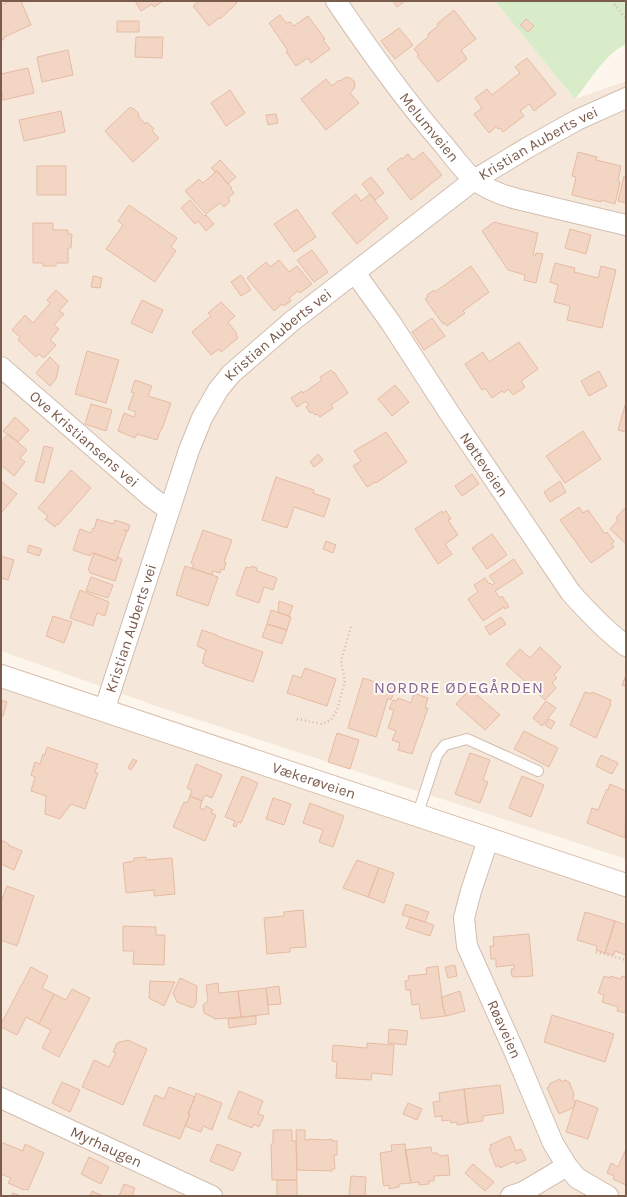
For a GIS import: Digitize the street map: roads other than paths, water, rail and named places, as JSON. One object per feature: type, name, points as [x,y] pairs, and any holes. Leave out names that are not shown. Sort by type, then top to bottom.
[{"type":"main road","name":"Vækerøveien","points":[[1,676],[626,885]]},
{"type":"street","name":"Melumveien","points":[[336,1],[398,89],[434,134],[474,180],[499,194],[626,225]]},
{"type":"street","name":"Kristian Auberts vei","points":[[104,711],[189,450],[202,418],[218,390],[227,379],[248,358],[291,322],[474,180],[577,120],[626,98]]},
{"type":"street","name":"Nøtteveien","points":[[355,273],[391,323],[571,592],[608,632],[626,646]]},
{"type":"street","name":"Ove Kristiansens vei","points":[[1,367],[151,497],[169,510]]},
{"type":"street","name":"Røaveien","points":[[488,840],[471,891],[464,918],[467,946],[553,1143],[566,1166],[577,1178],[608,1196]]},
{"type":"street","name":"Myrhaugen","points":[[1,1098],[212,1196]]},
{"type":"street","points":[[511,1196],[523,1192],[566,1166]]},
{"type":"lane","points":[[417,816],[436,755],[445,745],[467,739],[538,771]]},
{"type":"district","name":"NORDRE ØDEGÅRDEN","points":[[459,687]]}]
